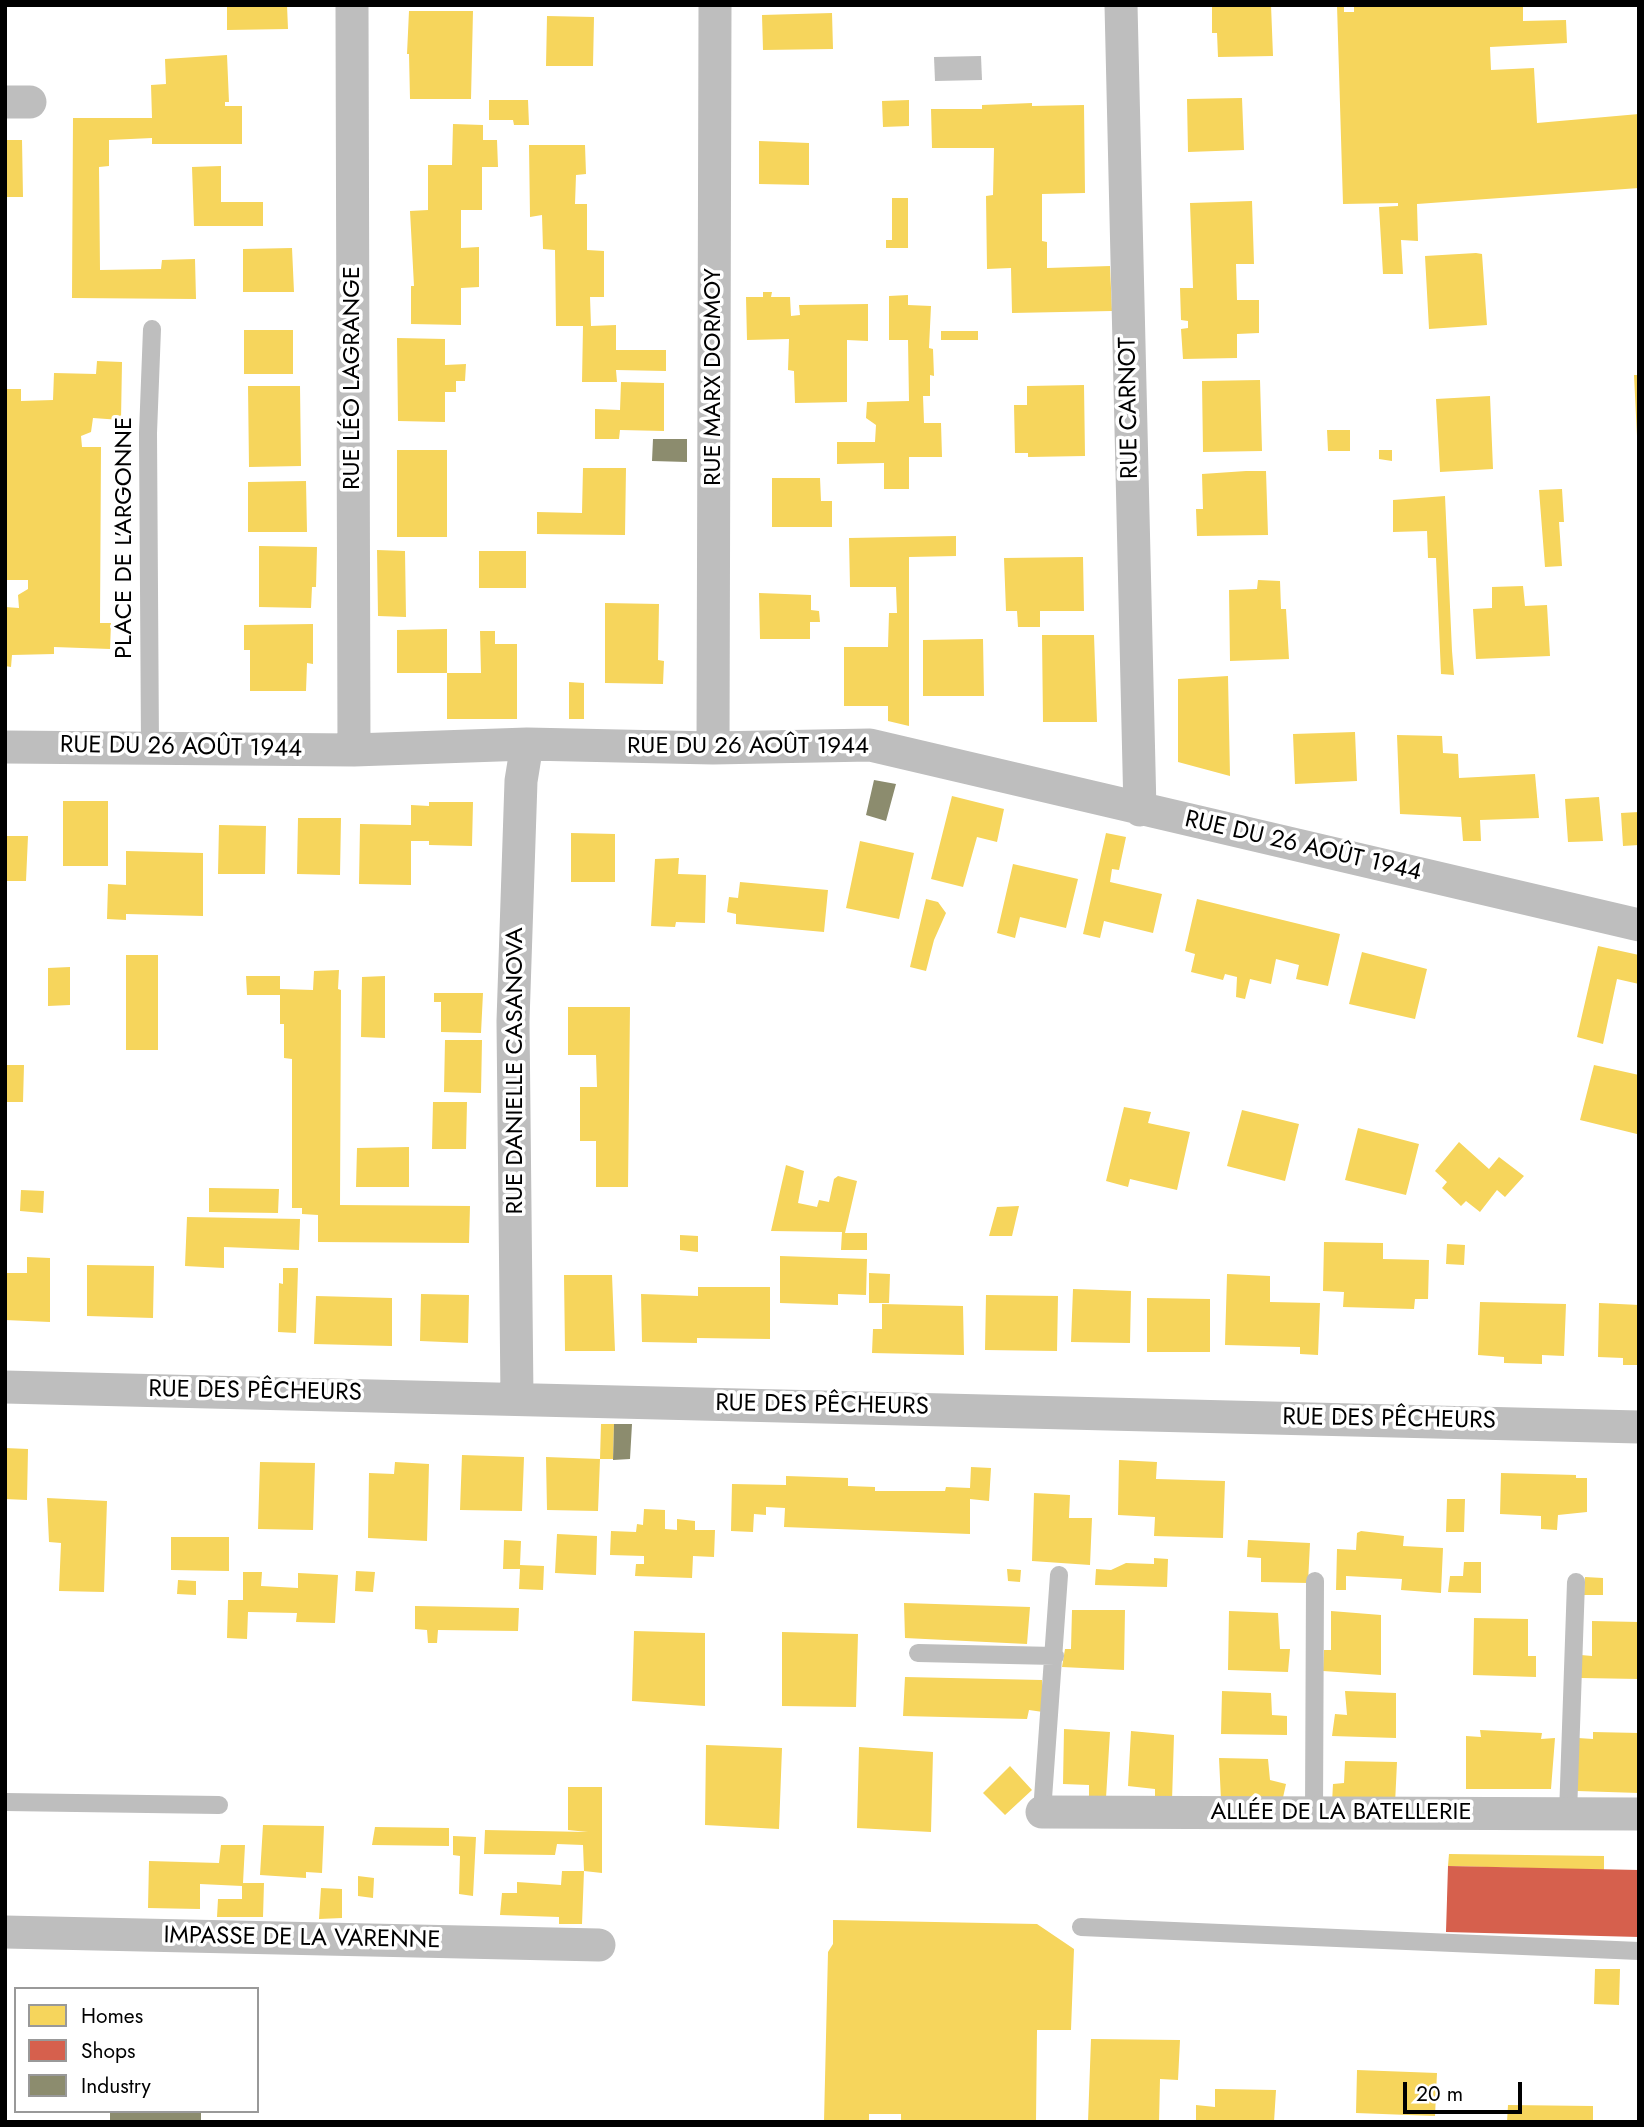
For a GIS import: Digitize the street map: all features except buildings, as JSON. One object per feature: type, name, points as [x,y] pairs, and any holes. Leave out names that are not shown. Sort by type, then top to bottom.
[{"type":"street","name":"RUE LÉO LAGRANGE","points":[[352,5],[354,750]]},
{"type":"street","name":"RUE MARX DORMOY","points":[[713,748],[715,5]]},
{"type":"street","name":"RUE CARNOT","points":[[1121,5],[1140,810]]},
{"type":"street","name":"RUE DU 26 AOÛT 1944","points":[[5,747],[150,746],[354,750],[527,744],[713,748],[870,745],[1639,925]]},
{"type":"street","name":"RUE DANIELLE CASANOVA","points":[[517,1398],[513,1021],[521,781],[527,744]]},
{"type":"street","name":"RUE DES PÊCHEURS","points":[[5,1387],[1639,1427]]},
{"type":"street","name":"ALLÉE DE LA BATELLERIE","points":[[1042,1812],[1639,1814]]},
{"type":"street","name":"IMPASSE DE LA VARENNE","points":[[5,1932],[599,1945]]},
{"type":"lane","name":"PLACE DE L’ARGONNE","points":[[150,746],[148,433],[152,329]]},
{"type":"lane","points":[[1042,1812],[1059,1575]]},
{"type":"lane","points":[[1314,1812],[1315,1581]]},
{"type":"lane","points":[[1567,1814],[1576,1582]]},
{"type":"lane","points":[[918,1653],[1055,1656]]},
{"type":"lane","points":[[5,1802],[219,1805]]},
{"type":"lane","points":[[1081,1927],[1639,1951]]},
{"type":"shaded area","points":[[981,56],[982,80],[935,81],[934,57]]}]
